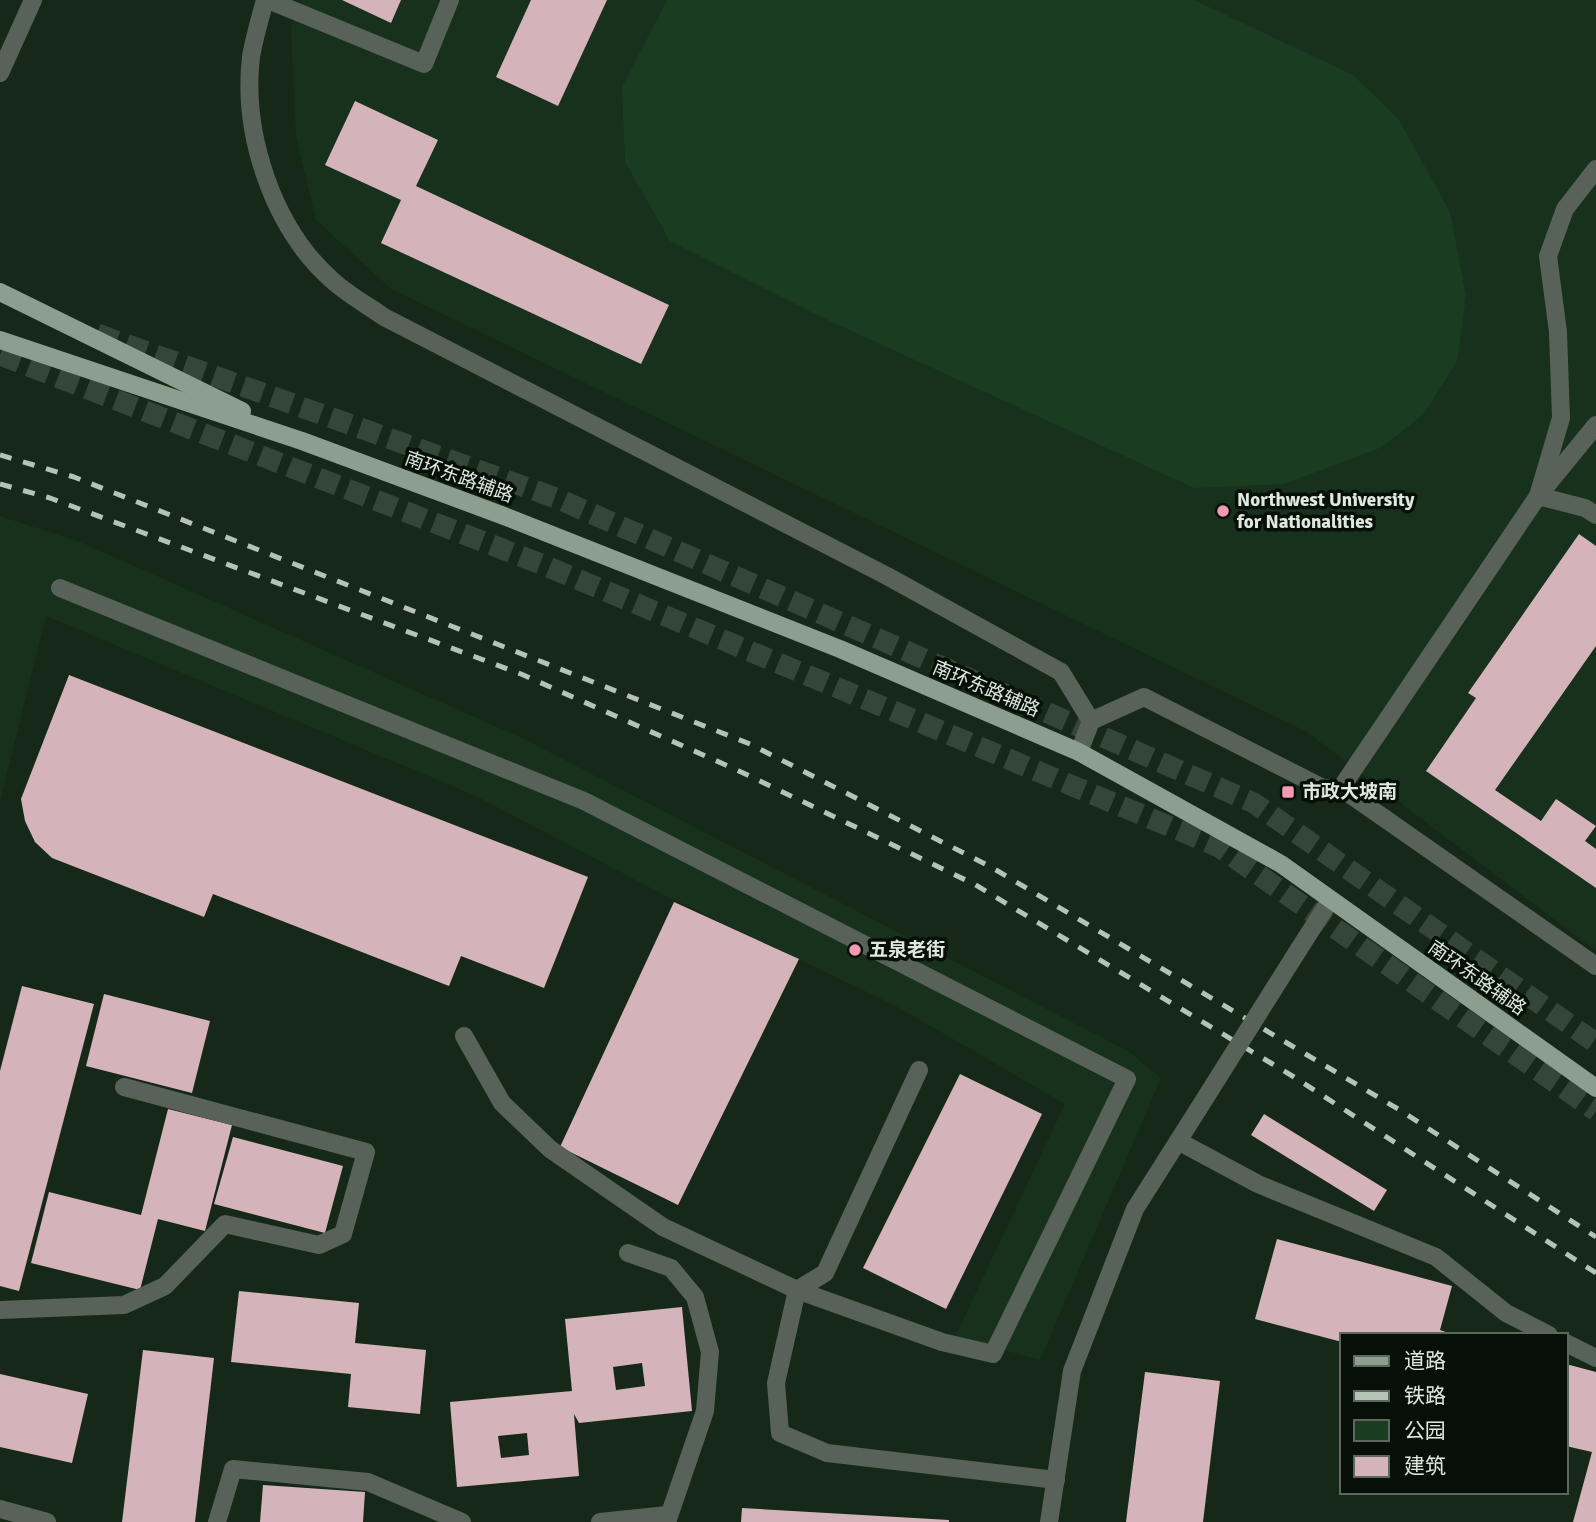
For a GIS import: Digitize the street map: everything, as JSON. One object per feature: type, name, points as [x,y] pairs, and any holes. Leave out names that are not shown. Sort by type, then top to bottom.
[{"type":"main road","name":"南环东路辅路","points":[[0,292],[302,441]]},
{"type":"main road","name":"南环东路辅路","points":[[0,340],[302,441],[504,516],[814,639],[1079,752],[1281,864],[1329,902],[1596,1088]]},
{"type":"street","points":[[0,73],[33,0]]},
{"type":"street","points":[[450,0],[424,64],[266,0],[251,56],[250,98],[253,126],[276,203],[296,237],[331,279],[384,317],[887,576],[1061,672],[1091,722]]},
{"type":"street","points":[[1538,496],[1561,418],[1558,332],[1548,256],[1565,209],[1596,169]]},
{"type":"street","points":[[1341,788],[1538,496],[1596,425]]},
{"type":"street","points":[[1538,496],[1585,508],[1596,515]]},
{"type":"street","points":[[60,588],[584,801],[1127,1079],[993,1354],[942,1342],[797,1290],[663,1227],[550,1149],[502,1103],[464,1036]]},
{"type":"street","points":[[1079,752],[1091,722],[1144,697],[1322,788],[1341,788],[1596,966]]},
{"type":"street","points":[[1049,1522],[1072,1371],[1135,1209],[1329,902]]},
{"type":"street","points":[[919,1070],[825,1273],[797,1290],[776,1383],[780,1433],[827,1453],[1056,1480]]},
{"type":"street","points":[[0,1310],[124,1305],[164,1286],[225,1224],[319,1245],[344,1234],[366,1152],[124,1087]]},
{"type":"street","points":[[1178,1141],[1258,1184],[1436,1257],[1506,1313],[1545,1333]]},
{"type":"street","points":[[600,1522],[620,1518],[667,1519],[705,1411],[710,1352],[695,1297],[671,1268],[628,1253]]},
{"type":"street","points":[[1568,1344],[1596,1358]]},
{"type":"street","points":[[217,1522],[233,1469],[369,1482],[462,1522]]},
{"type":"street","points":[[0,1509],[47,1522]]},
{"type":"shaded area","name":"Northwest University for Nationalities","points":[[303,0],[1596,0],[1596,951],[1307,732],[391,289],[316,220],[296,137],[291,27]]},
{"type":"shaded area","name":"五泉老街","points":[[0,516],[80,542],[522,738],[1128,1051],[1161,1078],[1040,1360],[955,1337],[1065,1104],[894,1005],[664,895],[476,796],[46,616],[0,802]]},
{"type":"green space","points":[[667,0],[1194,0],[1353,75],[1399,120],[1450,212],[1466,296],[1457,361],[1424,414],[1382,447],[1284,484],[1194,488],[817,315],[670,241],[625,162],[622,87]]},
{"type":"building","points":[[342,0],[401,0],[391,23]]},
{"type":"building","points":[[531,0],[607,0],[558,106],[496,77]]},
{"type":"building","points":[[355,101],[438,140],[416,186],[669,305],[641,364],[381,243],[401,200],[325,165]]},
{"type":"building","points":[[1579,534],[1596,546],[1596,646],[1495,790],[1541,821],[1556,799],[1596,826],[1585,841],[1596,849],[1596,888],[1426,771],[1476,698],[1468,693]]},
{"type":"building","points":[[69,675],[588,877],[544,988],[461,956],[449,986],[213,894],[204,917],[52,858],[35,842],[25,821],[21,799]]},
{"type":"building","points":[[674,902],[799,959],[678,1205],[560,1147]]},
{"type":"building","points":[[22,986],[94,1004],[19,1291],[0,1286],[0,1071]]},
{"type":"building","points":[[104,994],[210,1021],[192,1093],[86,1066]]},
{"type":"building","points":[[960,1074],[1042,1114],[946,1309],[863,1268]]},
{"type":"building","points":[[168,1109],[232,1125],[205,1231],[158,1219],[140,1290],[31,1263],[49,1192],[141,1215]]},
{"type":"building","points":[[1264,1114],[1387,1190],[1374,1211],[1251,1135]]},
{"type":"building","points":[[233,1137],[343,1166],[325,1233],[214,1204]]},
{"type":"building","points":[[1277,1239],[1452,1286],[1440,1330],[1448,1333],[1340,1333],[1340,1341],[1255,1319]]},
{"type":"building","points":[[239,1291],[359,1303],[355,1343],[426,1350],[420,1414],[348,1407],[351,1374],[231,1362]]},
{"type":"building","points":[[682,1307],[692,1411],[579,1423],[574,1414],[579,1476],[457,1487],[450,1402],[572,1391],[565,1319]],"holes":[[[642,1363],[645,1386],[616,1390],[613,1367]],[[527,1433],[529,1455],[501,1458],[498,1436]]]},
{"type":"building","points":[[143,1350],[214,1358],[195,1522],[122,1522]]},
{"type":"building","points":[[1568,1365],[1596,1372],[1596,1522],[1573,1522],[1592,1452],[1568,1446]]},
{"type":"building","points":[[1145,1372],[1220,1381],[1203,1522],[1126,1522]]},
{"type":"building","points":[[0,1374],[88,1394],[72,1463],[0,1447]]},
{"type":"building","points":[[263,1485],[365,1492],[363,1522],[260,1522]]},
{"type":"building","points":[[742,1508],[949,1520],[949,1522],[741,1522]]},
{"type":"tunnel","points":[[97,334],[556,498],[1254,803],[1596,1043]]},
{"type":"tunnel","points":[[0,355],[541,564],[1219,847],[1596,1111]]},
{"type":"railway","points":[[0,455],[74,477],[750,744],[991,867],[1398,1109],[1596,1237]]},
{"type":"railway","points":[[0,484],[50,498],[521,674],[737,770],[974,884],[1294,1077],[1596,1273]]},
{"type":"place","name":"Northwest University for Nationalities","points":[[1223,511]]},
{"type":"place","name":"市政大坡南","points":[[1288,792]]},
{"type":"place","name":"五泉老街","points":[[855,950]]}]
